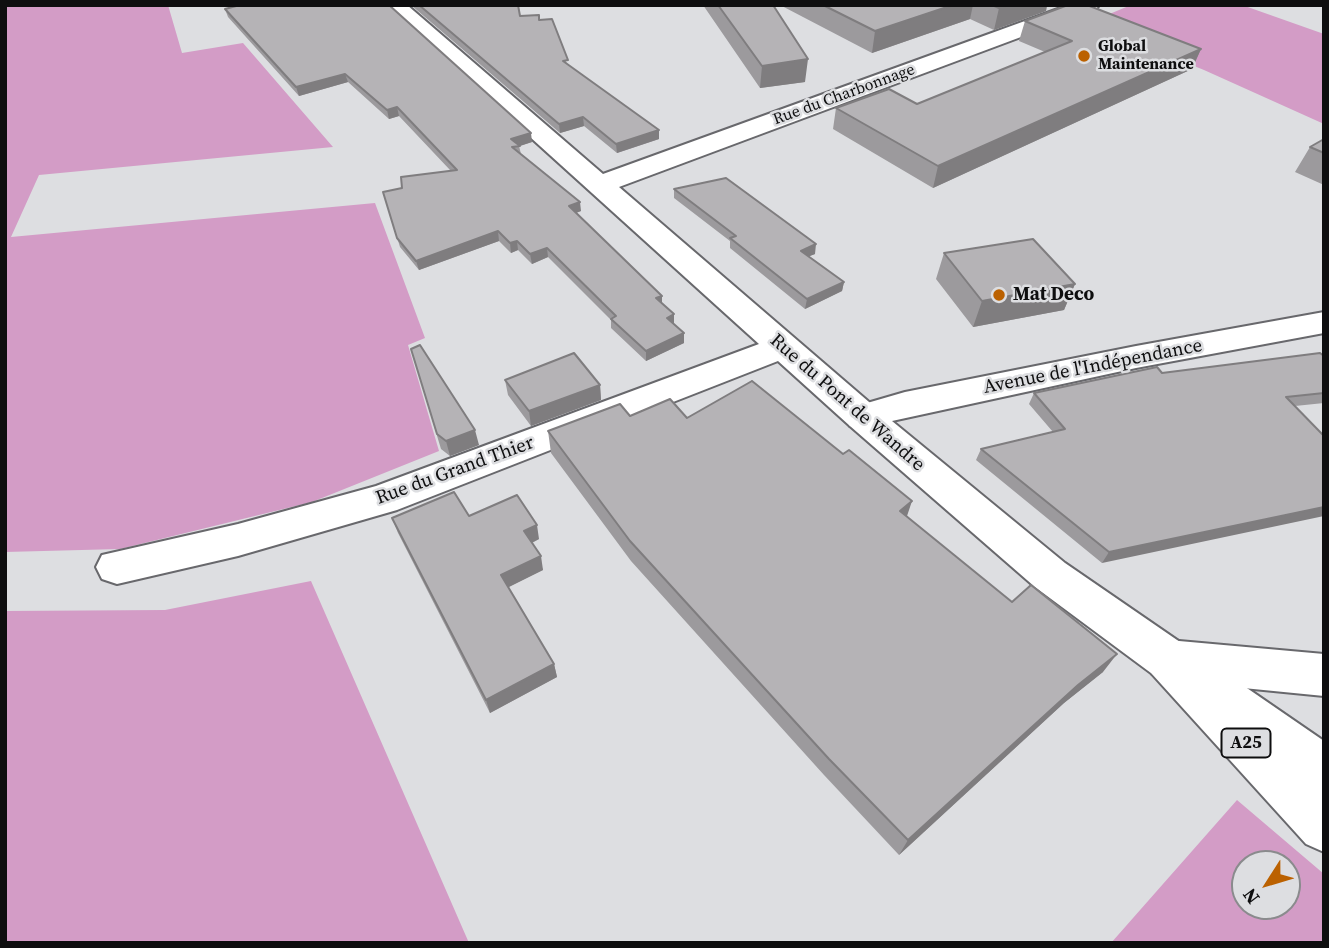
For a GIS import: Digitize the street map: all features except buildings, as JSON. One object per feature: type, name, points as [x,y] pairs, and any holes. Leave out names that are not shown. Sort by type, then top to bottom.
[{"type":"main road","name":"Rue du Pont de Wandre","points":[[394,5],[863,418],[1050,575],[1324,772]]},
{"type":"main road","name":"Rue du Charbonnage","points":[[599,185],[1089,5]]},
{"type":"main road","name":"Avenue de l'Indépendance","points":[[863,418],[905,405],[1109,362],[1324,322]]},
{"type":"main road","name":"Rue du Grand Thier","points":[[117,567],[238,540],[383,499],[783,347]]},
{"type":"main road","points":[[1168,660],[1324,674]]},
{"type":"main road","name":"A25","points":[[1168,660],[1324,826]]},
{"type":"shaded area","points":[[5,5],[168,5],[182,53],[243,43],[333,147],[39,175],[11,237],[375,203],[425,338],[408,345],[439,451],[312,502],[120,549],[5,552]]},
{"type":"shaded area","points":[[1131,5],[1242,5],[1324,34],[1324,124],[1204,70],[1088,23]]},
{"type":"shaded area","points":[[311,581],[469,943],[5,943],[5,611],[165,610]]},
{"type":"shaded area","points":[[1237,800],[1296,850],[1231,850],[1231,920],[1301,920],[1301,854],[1324,874],[1324,943],[1111,943]]},
{"type":"place","name":"Global Maintenance","points":[[1084,56]]},
{"type":"place","name":"Mat Deco","points":[[999,295]]}]
